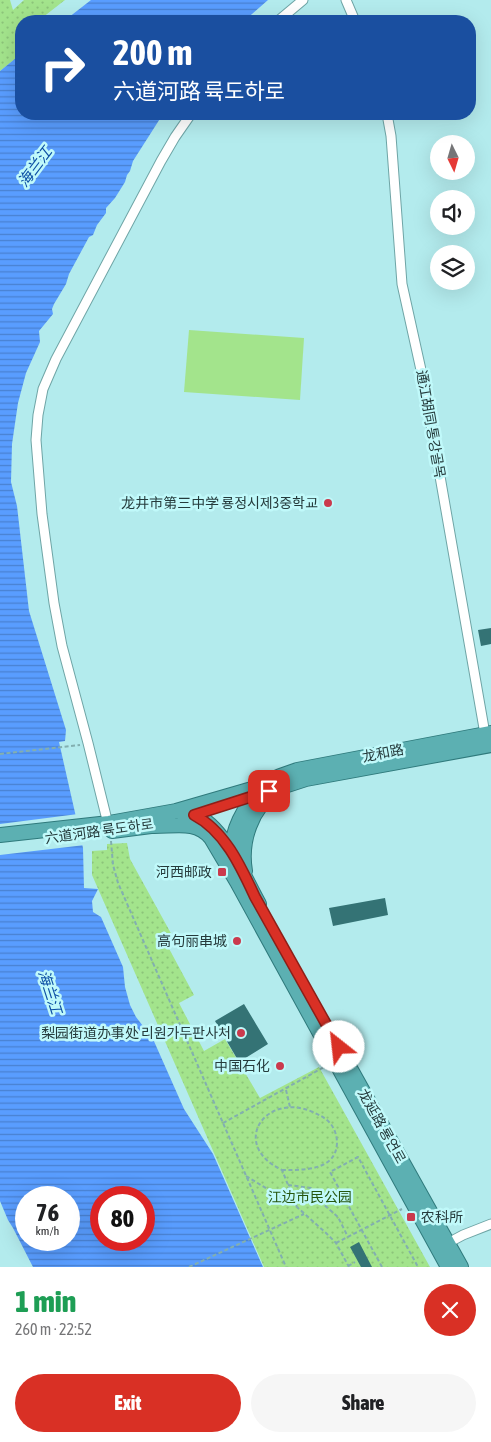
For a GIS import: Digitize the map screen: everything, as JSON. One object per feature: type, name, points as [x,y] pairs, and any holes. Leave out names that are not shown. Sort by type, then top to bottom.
[{"type":"highway","name":"龙和路","points":[[280,782],[297,770],[319,765],[489,737]]},
{"type":"highway","name":"龙延路 룡연로","points":[[280,782],[255,796],[240,819],[234,837],[232,852],[234,871],[242,880],[335,1061],[448,1267]]},
{"type":"highway","name":"龙延路 룡연로","points":[[242,880],[244,845],[249,828],[256,813],[280,782]]},
{"type":"highway","name":"六道河路 륙도하로","points":[[0,844],[103,828],[176,811],[280,782]]},
{"type":"highway","name":"六道河路 륙도하로","points":[[0,835],[152,826],[163,821],[194,815],[255,796]]},
{"type":"highway","points":[[176,811],[194,815],[209,824],[232,852]]},
{"type":"highway","name":"龙延路 룡연로","points":[[152,826],[191,825],[207,832],[255,897],[461,1267]]},
{"type":"street","points":[[285,15],[303,0]]},
{"type":"street","points":[[346,0],[352,15]]},
{"type":"street","points":[[103,828],[88,743],[62,646],[54,603],[42,514],[36,440],[38,416],[43,389],[56,360],[161,161],[187,120]]},
{"type":"street","name":"通江胡同 통강골목","points":[[388,120],[391,136],[402,284],[423,379],[489,737]]},
{"type":"street","points":[[448,1243],[491,1224]]},
{"type":"path","points":[[0,754],[88,743]]},
{"type":"path","points":[[103,828],[118,882],[286,1267]]},
{"type":"path","points":[[223,1123],[335,1061]]},
{"type":"path","points":[[286,1088],[290,1107]]},
{"type":"path","points":[[281,1108],[304,1108],[322,1116],[330,1123],[335,1131],[337,1140],[336,1150],[331,1159],[320,1166],[309,1169],[282,1170],[265,1159],[260,1151],[256,1142],[255,1134],[257,1127],[270,1113],[281,1108]]},
{"type":"path","points":[[382,1267],[330,1172],[358,1156],[418,1267]]},
{"type":"path","points":[[282,1170],[297,1207]]},
{"type":"path","points":[[246,1176],[297,1207],[336,1243],[349,1266],[355,1262]]},
{"type":"path","points":[[288,1184],[311,1188],[322,1203],[338,1217],[348,1237]]},
{"type":"path","points":[[336,1243],[402,1209]]},
{"type":"path","points":[[189,1267],[304,1214]]},
{"type":"green space","points":[[0,0],[10,0],[13,10],[24,0],[65,0],[46,15],[15,15],[15,59],[0,71]]},
{"type":"green space","points":[[189,330],[304,338],[300,400],[184,392]]},
{"type":"green space","name":"江边市民公园","points":[[127,843],[130,859],[173,937],[166,943],[194,995],[179,1003],[204,1051],[225,1039],[260,1098],[319,1067],[430,1267],[264,1267],[92,875],[92,851],[107,850],[107,844]]},
{"type":"water","points":[[91,0],[268,0],[251,15],[72,15]]},
{"type":"water","name":"海兰江","points":[[15,59],[15,120],[159,120],[133,161],[125,182],[106,208],[106,213],[97,225],[93,235],[89,237],[54,304],[53,314],[39,331],[40,342],[26,373],[18,403],[12,444],[11,482],[17,506],[29,611],[66,730],[65,741],[59,742],[83,848],[84,888],[98,889],[92,901],[93,912],[101,917],[123,967],[125,987],[130,1005],[136,1017],[153,1039],[184,1109],[213,1154],[263,1267],[33,1267],[25,1251],[80,1251],[80,1186],[15,1186],[15,1232],[0,1201],[0,71]]},
{"type":"pier","points":[[78,814],[85,845],[0,855],[0,824]]},
{"type":"building","points":[[491,628],[491,644],[481,646],[478,630]]},
{"type":"building","points":[[385,898],[388,915],[333,926],[329,908]]},
{"type":"building","name":"梨园街道办事处 리원가두판사처","points":[[244,1004],[268,1044],[239,1062],[215,1021]]},
{"type":"building","points":[[359,1242],[372,1267],[361,1267],[350,1247]]},
{"type":"place","name":"龙井市第三中学 룡정시제3중학교","points":[[328,503]]},
{"type":"place","name":"河西邮政","points":[[222,872]]},
{"type":"place","name":"高句丽串城","points":[[237,941]]},
{"type":"place","name":"梨园街道办事处 리원가두판사처","points":[[241,1033]]},
{"type":"place","name":"中国石化","points":[[280,1066]]},
{"type":"place","name":"农科所","points":[[411,1217]]},
{"type":"route","points":[[269,791],[194,815],[209,824],[232,852],[339,1047]]}]
